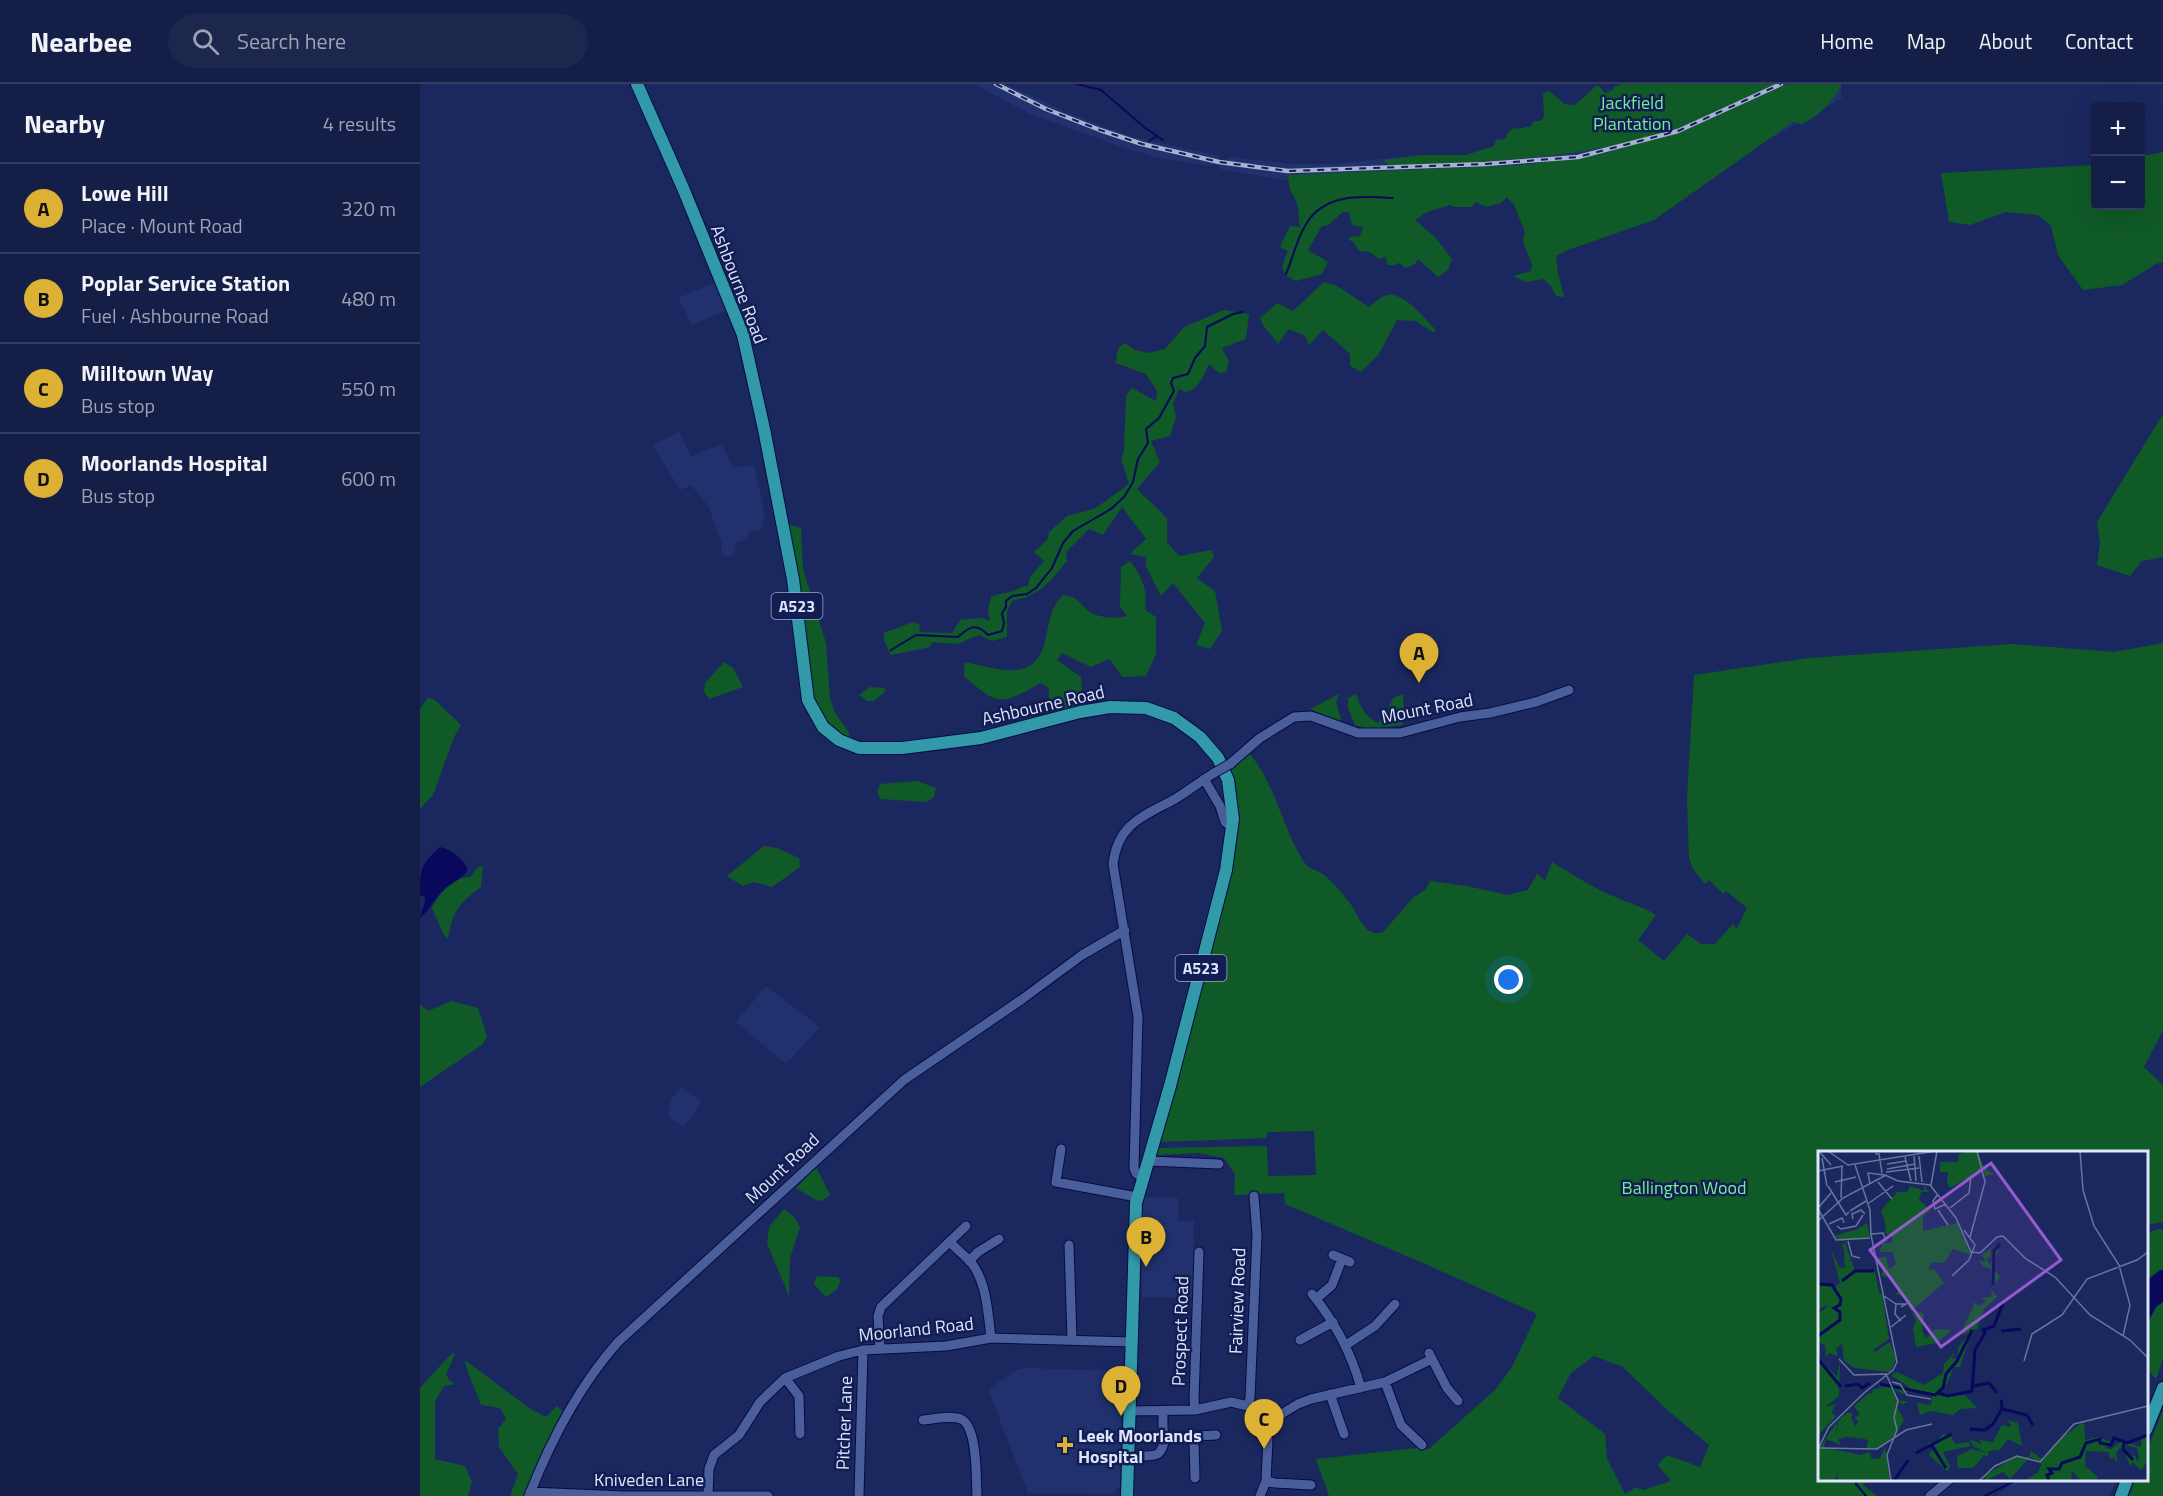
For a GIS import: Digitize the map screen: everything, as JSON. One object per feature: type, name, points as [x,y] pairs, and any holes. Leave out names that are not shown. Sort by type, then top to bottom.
[{"type":"highway","name":"Ashbourne Road","points":[[637,84],[683,188],[742,335],[764,429],[793,579],[808,700],[824,728],[839,740],[859,748],[902,748],[981,738],[1080,712],[1110,707],[1146,708],[1162,712],[1200,737],[1218,758],[1228,780],[1231,792],[1226,870],[1149,1161],[1137,1197],[1127,1496]]},
{"type":"highway","points":[[2148,1425],[2163,1388]]},
{"type":"highway","points":[[2121,1496],[2126,1481]]},
{"type":"street","name":"Mount Road","points":[[1143,1178],[1136,1173],[1134,1168],[1138,1017],[1113,864],[1118,847],[1134,821],[1180,796],[1230,764],[1260,738],[1294,717],[1311,716],[1358,734],[1400,733],[1460,717],[1490,713],[1536,702],[1569,690]]},
{"type":"street","points":[[1204,779],[1229,825]]},
{"type":"street","name":"Mount Road","points":[[530,1494],[558,1433],[587,1383],[610,1352],[648,1314],[898,1085],[1082,955],[1125,930]]},
{"type":"street","points":[[1061,1149],[1056,1182],[1137,1197]]},
{"type":"street","points":[[1149,1161],[1219,1164]]},
{"type":"street","name":"Fairview Road","points":[[1248,1406],[1257,1235],[1254,1197]]},
{"type":"street","points":[[880,1349],[878,1316],[881,1307],[966,1226]]},
{"type":"street","points":[[969,1260],[999,1239]]},
{"type":"street","points":[[950,1242],[969,1260],[982,1283],[991,1338]]},
{"type":"street","points":[[1069,1244],[1072,1338]]},
{"type":"street","name":"Prospect Road","points":[[1195,1410],[1199,1252]]},
{"type":"street","points":[[1342,1259],[1332,1286],[1314,1296],[1346,1345],[1361,1388]]},
{"type":"street","points":[[1346,1345],[1369,1331],[1390,1306]]},
{"type":"street","points":[[1303,1336],[1333,1322]]},
{"type":"street","name":"Moorland Road","points":[[708,1495],[709,1469],[714,1455],[739,1435],[760,1402],[784,1378],[839,1356],[863,1350],[946,1346],[991,1338],[1072,1338],[1131,1342]]},
{"type":"street","name":"Pitcher Lane","points":[[859,1496],[863,1350]]},
{"type":"street","points":[[1265,1424],[1298,1404],[1330,1394],[1385,1382],[1430,1356],[1447,1388],[1457,1396]]},
{"type":"street","points":[[784,1378],[799,1396],[798,1431]]},
{"type":"street","points":[[1385,1382],[1410,1442],[1422,1445]]},
{"type":"street","points":[[1330,1394],[1345,1428]]},
{"type":"street","points":[[1129,1411],[1195,1410],[1231,1402],[1248,1406],[1265,1424],[1268,1439],[1266,1481],[1260,1496]]},
{"type":"street","points":[[1143,1456],[1156,1456],[1160,1453],[1166,1436],[1163,1430],[1163,1411]]},
{"type":"street","points":[[923,1420],[956,1418],[965,1422],[969,1428],[976,1457],[977,1496]]},
{"type":"street","points":[[1190,1439],[1216,1434]]},
{"type":"street","points":[[1166,1436],[1182,1436],[1190,1439],[1195,1449],[1193,1473]]},
{"type":"street","points":[[1266,1481],[1275,1483],[1306,1481]]},
{"type":"street","points":[[1930,1496],[1946,1481]]},
{"type":"street","name":"Kniveden Lane","points":[[530,1494],[768,1496]]},
{"type":"shaded area","points":[[974,84],[1005,84],[1073,115],[1133,137],[1220,156],[1219,159],[1225,160],[1229,157],[1295,164],[1331,164],[1422,155],[1466,155],[1752,84],[1841,84],[1842,98],[1754,148],[1696,165],[1292,181],[1220,169],[1220,165],[1215,164],[1211,166],[1163,159],[1119,146],[1030,114]]},
{"type":"shaded area","points":[[716,282],[727,311],[692,324],[678,298]]},
{"type":"shaded area","points":[[679,432],[691,456],[722,444],[733,468],[754,465],[765,515],[761,529],[748,532],[749,538],[734,543],[736,552],[732,556],[725,556],[721,551],[722,544],[708,506],[691,485],[680,490],[653,445]]},
{"type":"shaded area","points":[[440,847],[457,855],[468,870],[441,892],[420,918],[425,900],[425,897],[420,895],[422,868]]},
{"type":"shaded area","points":[[766,986],[820,1027],[786,1064],[736,1022]]},
{"type":"shaded area","points":[[681,1087],[702,1102],[684,1127],[668,1117],[671,1100]]},
{"type":"shaded area","points":[[1143,1197],[1178,1198],[1178,1221],[1194,1221],[1193,1298],[1142,1297]]},
{"type":"shaded area","points":[[2163,1270],[2163,1302],[2156,1307],[2148,1322],[2148,1279]]},
{"type":"shaded area","name":"Leek Moorlands Hospital","points":[[1025,1368],[1121,1371],[1120,1486],[1113,1494],[1028,1493],[988,1389],[1017,1370]]},
{"type":"shaded area","points":[[2017,1481],[2111,1481],[2115,1483],[2109,1496],[1995,1496]]},
{"type":"green space","name":"Jackfield Plantation","points":[[1621,84],[1775,84],[1682,127],[1617,145],[1553,155],[1489,161],[1391,166],[1383,160],[1422,155],[1466,155],[1494,146],[1496,140],[1505,139],[1509,131],[1515,127],[1518,129],[1531,126],[1534,121],[1541,121],[1544,116],[1543,93],[1550,91],[1564,104],[1575,105],[1596,86],[1599,86],[1605,93]]},
{"type":"green space","points":[[1787,84],[1842,84],[1830,102],[1815,116],[1802,124],[1793,122],[1654,220],[1556,256],[1564,297],[1556,296],[1551,286],[1543,279],[1526,282],[1513,276],[1531,271],[1532,265],[1523,241],[1525,232],[1514,205],[1507,197],[1501,203],[1486,207],[1476,202],[1471,207],[1450,205],[1427,212],[1415,220],[1435,237],[1452,259],[1448,270],[1438,277],[1418,259],[1415,264],[1406,268],[1399,263],[1387,265],[1386,257],[1379,259],[1370,252],[1359,251],[1349,237],[1360,236],[1363,227],[1352,225],[1349,212],[1343,212],[1328,225],[1322,226],[1308,250],[1328,262],[1322,274],[1296,281],[1285,275],[1282,266],[1288,251],[1280,247],[1290,226],[1300,227],[1298,205],[1290,188],[1288,175],[1522,165],[1601,154],[1681,132]]},
{"type":"green space","points":[[2163,152],[2163,262],[2122,285],[2083,290],[2058,255],[2051,226],[2038,215],[2006,212],[1970,225],[1949,222],[1941,173],[2091,165],[2091,210],[2145,210],[2145,155]]},
{"type":"green space","points":[[1324,282],[1337,286],[1369,307],[1384,296],[1398,297],[1413,306],[1437,331],[1432,332],[1416,321],[1397,320],[1379,354],[1361,372],[1350,366],[1350,354],[1323,330],[1309,345],[1305,336],[1289,329],[1278,344],[1260,318],[1277,303],[1293,311]]},
{"type":"green space","points":[[1224,310],[1249,314],[1246,339],[1222,348],[1229,362],[1226,372],[1219,373],[1209,364],[1200,382],[1194,388],[1185,392],[1179,389],[1173,404],[1176,417],[1170,436],[1151,441],[1160,462],[1137,489],[1167,518],[1167,542],[1179,556],[1212,550],[1214,557],[1197,578],[1215,591],[1222,631],[1210,649],[1196,645],[1205,623],[1173,583],[1161,596],[1146,567],[1146,557],[1130,554],[1146,539],[1122,507],[1103,535],[1089,529],[1066,552],[1067,561],[1044,587],[1012,601],[1007,612],[1007,637],[992,641],[980,635],[958,644],[932,642],[930,647],[891,655],[884,640],[884,633],[913,622],[920,625],[919,632],[952,633],[960,620],[981,618],[990,621],[988,610],[991,597],[1028,586],[1030,577],[1044,561],[1034,552],[1048,539],[1049,532],[1067,516],[1096,508],[1129,484],[1121,459],[1124,450],[1126,396],[1132,388],[1156,401],[1157,391],[1146,374],[1116,363],[1118,349],[1125,343],[1135,350],[1149,353],[1165,349],[1184,327]]},
{"type":"green space","points":[[2163,414],[2163,557],[2142,561],[2130,576],[2097,565],[2100,543],[2097,522]]},
{"type":"green space","points":[[786,524],[801,528],[803,569],[826,643],[830,698],[835,713],[852,741],[837,734],[825,722],[811,693]]},
{"type":"green space","points":[[1130,561],[1143,584],[1146,596],[1145,610],[1156,617],[1156,654],[1146,676],[1123,677],[1109,659],[1091,667],[1062,653],[1057,660],[1081,677],[1082,690],[1073,697],[1085,707],[1055,714],[1049,703],[1049,688],[1041,683],[1017,696],[1001,699],[993,698],[964,676],[965,662],[991,668],[1015,670],[1026,668],[1034,662],[1041,652],[1053,610],[1063,595],[1075,599],[1098,616],[1113,618],[1127,616],[1120,607],[1121,567]]},
{"type":"green space","name":"Ballington Wood","points":[[2163,643],[2163,1030],[2144,1067],[2163,1085],[2163,1222],[2148,1225],[2148,1151],[1818,1151],[1818,1481],[1866,1481],[1863,1485],[1877,1496],[1329,1496],[1316,1459],[1417,1448],[1429,1449],[1496,1389],[1512,1367],[1537,1314],[1285,1204],[1284,1193],[1234,1195],[1235,1174],[1224,1158],[1199,1153],[1156,1155],[1157,1148],[1267,1146],[1268,1176],[1316,1175],[1314,1131],[1267,1132],[1267,1138],[1159,1142],[1237,830],[1236,793],[1229,768],[1241,761],[1249,752],[1264,776],[1292,840],[1305,863],[1334,884],[1371,932],[1383,932],[1413,898],[1425,890],[1430,881],[1507,895],[1528,890],[1537,874],[1545,880],[1552,862],[1584,882],[1656,915],[1638,940],[1664,961],[1687,934],[1701,944],[1715,944],[1733,924],[1737,929],[1747,908],[1726,891],[1723,894],[1709,880],[1705,884],[1693,869],[1689,858],[1687,800],[1694,675],[1809,658],[2012,644],[2114,652]],"holes":[[[1594,1356],[1623,1367],[1665,1408],[1709,1445],[1700,1467],[1667,1455],[1658,1465],[1671,1481],[1643,1490],[1636,1487],[1625,1494],[1607,1459],[1605,1434],[1558,1398],[1571,1373]]]},
{"type":"green space","points":[[724,662],[733,668],[743,687],[709,699],[704,691],[705,683]]},
{"type":"green space","points":[[870,687],[884,688],[886,691],[874,701],[867,701],[859,695]]},
{"type":"green space","points":[[1339,694],[1336,702],[1342,723],[1310,709]]},
{"type":"green space","points":[[1356,694],[1364,711],[1378,723],[1386,714],[1393,698],[1403,694],[1402,725],[1369,729],[1355,725],[1348,708],[1348,698]]},
{"type":"green space","points":[[428,698],[435,700],[461,725],[454,737],[433,795],[420,809],[420,709]]},
{"type":"green space","points":[[917,781],[936,788],[934,797],[927,802],[880,799],[877,791],[880,784]]},
{"type":"green space","points":[[764,846],[777,848],[799,858],[800,867],[772,887],[754,882],[743,886],[727,876]]},
{"type":"green space","points":[[483,866],[481,887],[458,909],[452,921],[448,939],[432,908],[448,886],[459,879],[471,877],[477,868]]},
{"type":"green space","points":[[451,1001],[478,1008],[487,1036],[483,1044],[420,1087],[420,1004],[428,1011]]},
{"type":"green space","points":[[816,1167],[830,1195],[822,1201],[796,1188]]},
{"type":"green space","points":[[784,1209],[794,1217],[800,1227],[790,1258],[789,1296],[767,1244],[769,1227]]},
{"type":"green space","points":[[2158,1229],[2163,1230],[2163,1359],[2156,1379],[2148,1370],[2148,1234]]},
{"type":"green space","points":[[817,1276],[838,1277],[841,1281],[836,1290],[826,1297],[814,1284]]},
{"type":"green space","points":[[452,1353],[455,1354],[446,1374],[455,1384],[444,1386],[435,1401],[435,1459],[465,1466],[472,1482],[468,1496],[420,1496],[420,1388]]},
{"type":"green space","points":[[465,1360],[529,1408],[546,1417],[557,1406],[562,1411],[524,1496],[510,1496],[518,1474],[499,1447],[498,1429],[506,1419],[500,1408],[481,1405]]},
{"type":"green space","points":[[2163,1410],[2163,1496],[2129,1496],[2135,1481],[2148,1481],[2148,1448]]},
{"type":"waterway","points":[[1077,84],[1101,90],[1144,127],[1163,140]]},
{"type":"waterway","points":[[1149,141],[1157,136]]},
{"type":"waterway","points":[[1286,274],[1305,226],[1322,207],[1332,202],[1356,197],[1393,198]]},
{"type":"waterway","points":[[891,650],[916,635],[958,637],[973,627],[980,628],[988,635],[1002,631],[1004,623],[1002,613],[1006,607],[1006,601],[1012,596],[1027,594],[1036,588],[1052,568],[1063,543],[1073,531],[1111,509],[1124,497],[1133,482],[1138,459],[1148,443],[1146,429],[1159,418],[1174,391],[1171,383],[1173,378],[1188,374],[1195,358],[1205,346],[1207,327],[1233,314],[1243,312]]},
{"type":"waterway","points":[[1856,1481],[1866,1496]]},
{"type":"waterway","points":[[1985,1496],[2014,1481]]},
{"type":"railway","points":[[996,84],[1046,109],[1142,144],[1219,162],[1288,171],[1486,164],[1578,157],[1678,131],[1781,84]]},
{"type":"place","name":"Lowe Hill","points":[[1419,683]]},
{"type":"place","name":"Poplar Service Station","points":[[1146,1267]]},
{"type":"place","name":"Moorlands Hospital","points":[[1121,1416]]},
{"type":"place","name":"Leek Moorlands Hospital","points":[[1065,1445]]},
{"type":"place","name":"Milltown Way","points":[[1264,1449]]}]
